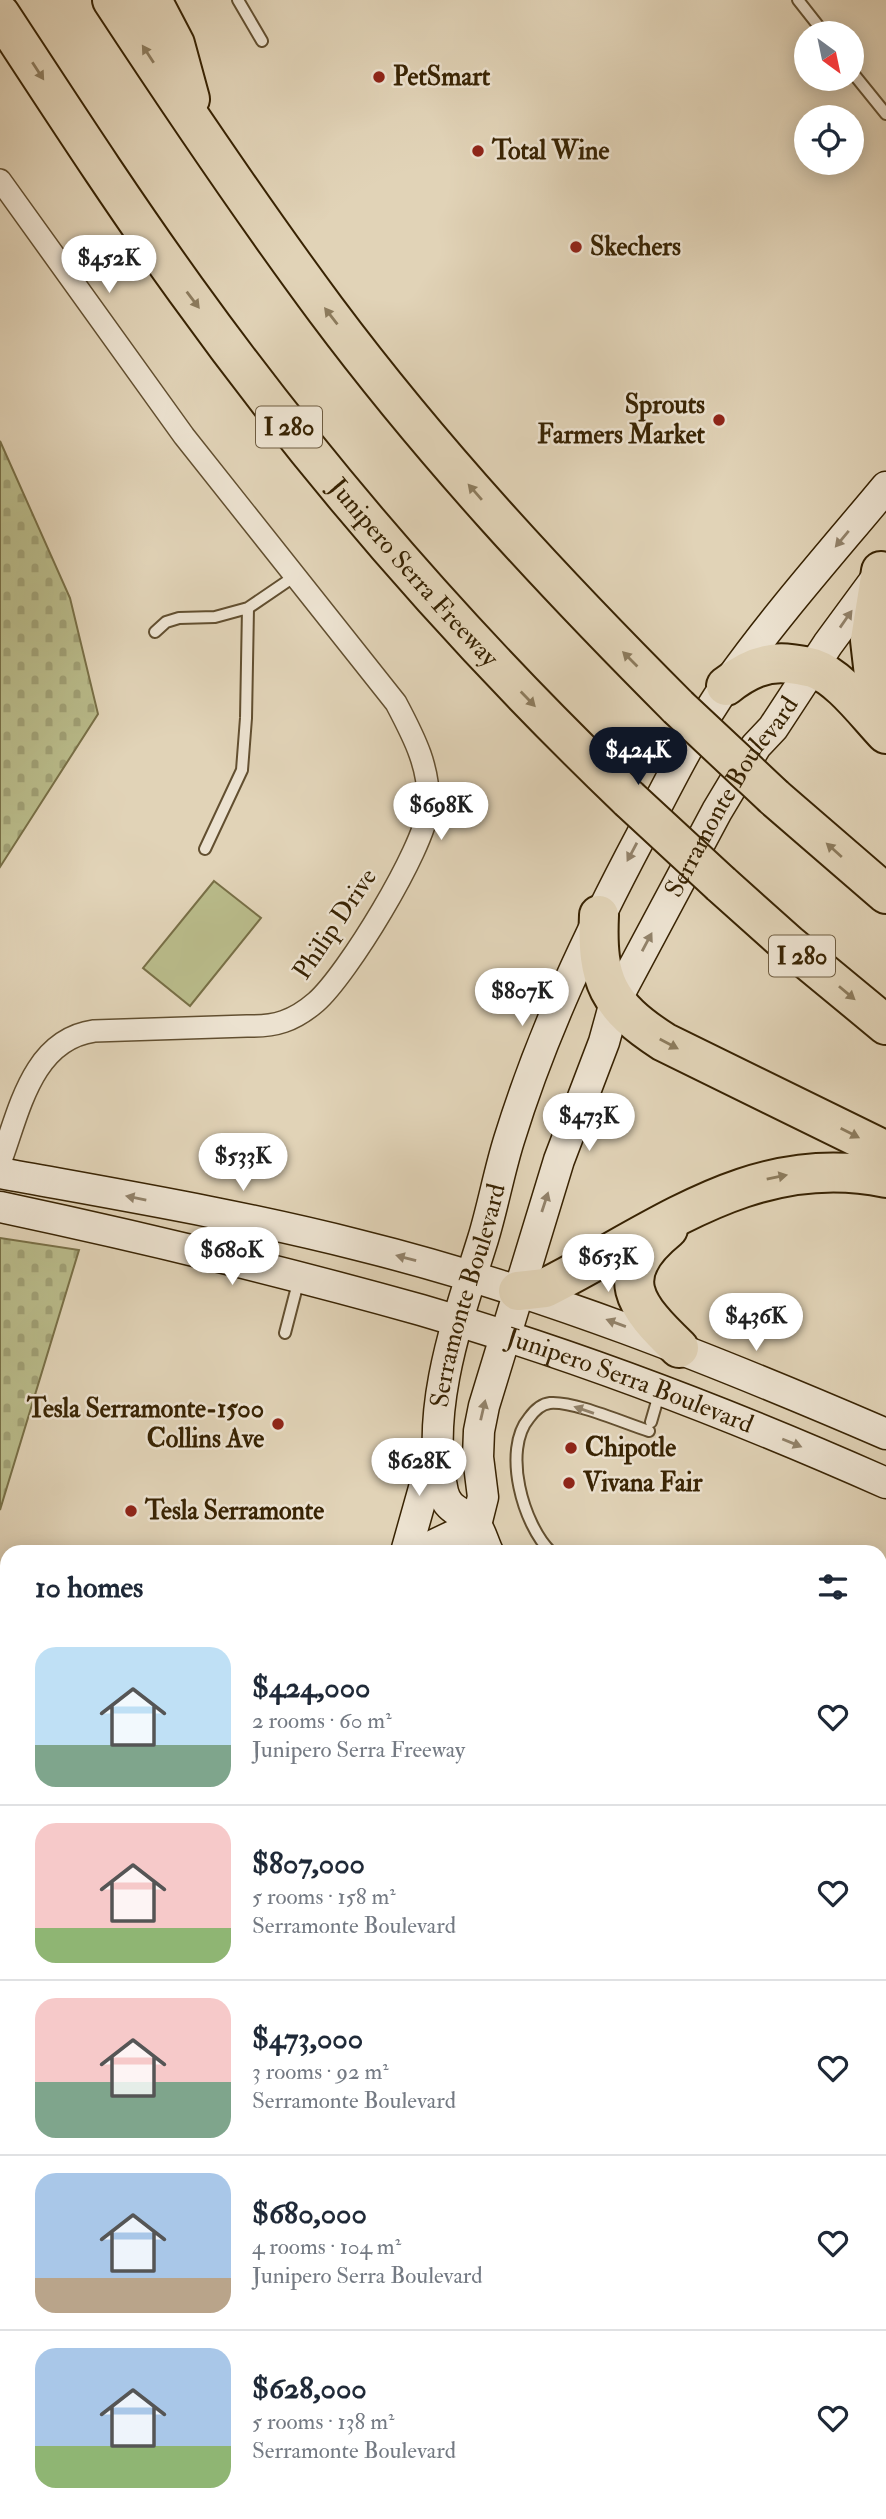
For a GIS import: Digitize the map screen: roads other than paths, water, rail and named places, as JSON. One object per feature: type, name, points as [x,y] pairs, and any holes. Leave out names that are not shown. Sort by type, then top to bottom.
[{"type":"highway","points":[[112,0],[199,131],[326,310],[438,449],[557,584],[678,707],[774,797],[886,894]]},
{"type":"highway","points":[[152,0],[175,44],[199,131]]},
{"type":"highway","name":"Junipero Serra Freeway","points":[[0,14],[134,217],[201,311],[352,503],[470,638],[629,799],[788,944],[886,1025]]},
{"type":"highway","points":[[884,568],[870,640],[874,675],[886,705]]},
{"type":"highway","points":[[726,686],[760,666],[779,663],[812,668],[831,678],[847,692],[886,734]]},
{"type":"highway","points":[[599,915],[598,959],[615,1002],[664,1042],[886,1151]]},
{"type":"highway","points":[[518,1291],[545,1288],[713,1199],[748,1184],[788,1175],[832,1172],[886,1178]]},
{"type":"highway","points":[[679,1348],[641,1308],[634,1290],[634,1273],[657,1238],[679,1220],[713,1199]]},
{"type":"main road","name":"Serramonte Boulevard","points":[[485,1545],[476,1525],[454,1511],[445,1498],[439,1466],[438,1432],[445,1376],[459,1322],[509,1140],[537,1058],[599,915],[670,780],[726,686],[779,615],[886,487]]},
{"type":"main road","name":"Serramonte Boulevard","points":[[476,1525],[483,1497],[478,1457],[479,1431],[486,1398],[559,1160],[604,1042],[615,1002],[729,790],[756,746],[773,728],[812,668],[884,568]]},
{"type":"main road","name":"Junipero Serra Boulevard","points":[[0,1173],[284,1227],[471,1277],[621,1325],[886,1434]]},
{"type":"main road","name":"Junipero Serra Boulevard","points":[[0,1207],[151,1240],[459,1322],[660,1390],[886,1483]]},
{"type":"main road","points":[[408,1545],[438,1432]]},
{"type":"main road","points":[[434,1545],[476,1525]]},
{"type":"street","name":"Philip Drive","points":[[0,180],[184,436],[396,703],[414,737],[429,779],[428,812],[419,841],[392,893],[341,974],[316,1003],[271,1027],[94,1031],[71,1037],[54,1048],[38,1066],[0,1163]]},
{"type":"lane","points":[[238,0],[262,41]]},
{"type":"lane","points":[[798,0],[815,21]]},
{"type":"lane","points":[[864,87],[886,114]]},
{"type":"lane","points":[[155,632],[166,622],[180,618],[215,617],[248,608],[295,576]]},
{"type":"lane","points":[[205,849],[242,770],[248,608]]},
{"type":"lane","points":[[285,1333],[299,1279]]},
{"type":"lane","points":[[544,1545],[522,1498],[516,1464],[516,1443],[524,1424],[535,1410],[547,1403],[565,1403],[650,1427],[660,1390]]},
{"type":"place","name":"PetSmart","points":[[379,77]]},
{"type":"place","name":"Total Wine","points":[[478,151]]},
{"type":"place","name":"Skechers","points":[[576,247]]},
{"type":"place","name":"Sprouts Farmers Market","points":[[719,420]]},
{"type":"place","name":"Tesla Serramonte-1500 Collins Ave","points":[[278,1424]]},
{"type":"place","name":"Chipotle","points":[[571,1448]]},
{"type":"place","name":"Vivana Fair","points":[[569,1483]]},
{"type":"place","name":"Tesla Serramonte","points":[[131,1511]]}]
